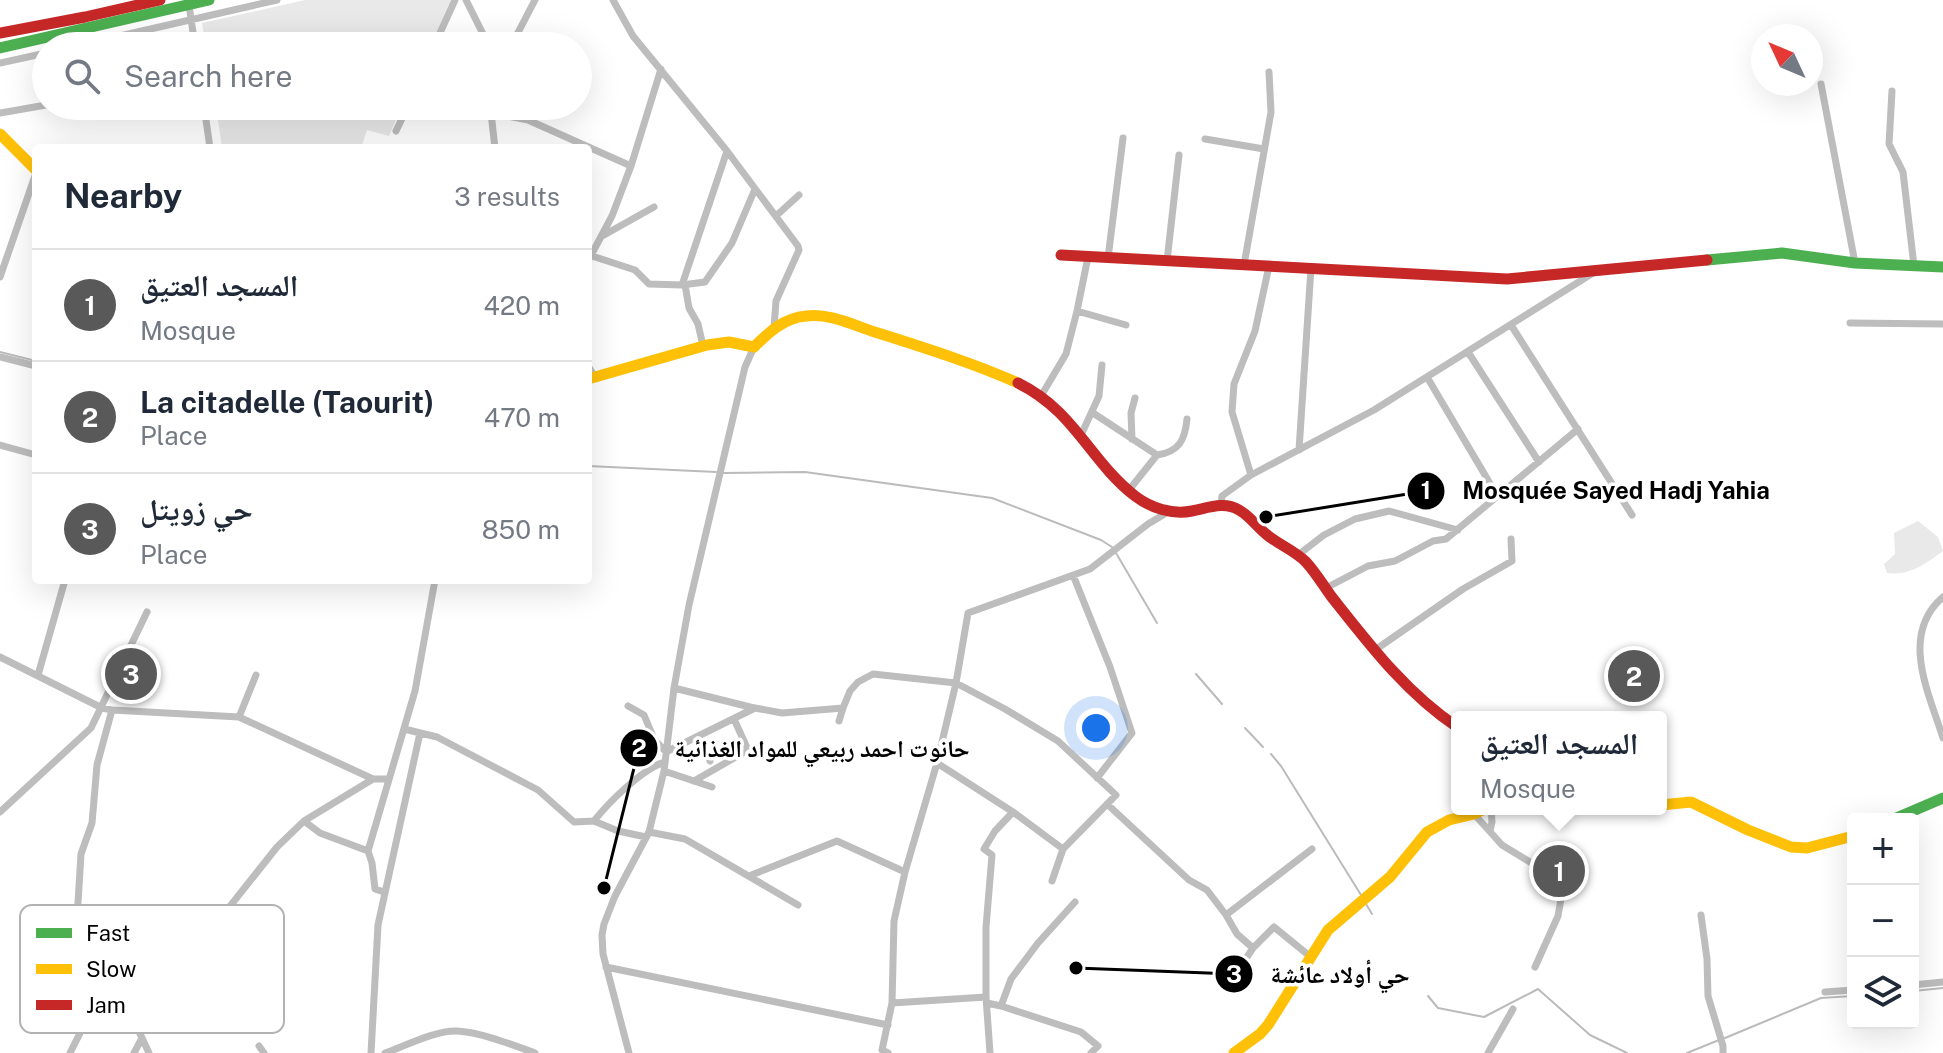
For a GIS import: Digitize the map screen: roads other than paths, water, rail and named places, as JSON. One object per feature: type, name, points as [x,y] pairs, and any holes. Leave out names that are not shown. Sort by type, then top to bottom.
[{"type":"street","points":[[0,33],[160,0]]},
{"type":"street","points":[[70,32],[209,0]]},
{"type":"street","points":[[138,32],[277,0]]},
{"type":"street","points":[[440,32],[455,0]]},
{"type":"street","points":[[466,0],[482,32]]},
{"type":"street","points":[[518,32],[535,0]]},
{"type":"street","points":[[613,0],[633,36],[727,151],[798,246],[799,250],[776,301],[774,327]]},
{"type":"street","points":[[189,5],[193,32]]},
{"type":"street","points":[[0,48],[32,41]]},
{"type":"street","points":[[0,63],[32,56]]},
{"type":"street","points":[[592,254],[631,166],[661,69]]},
{"type":"street","points":[[1244,265],[1271,112],[1269,72]]},
{"type":"street","points":[[1892,91],[1889,144],[1903,172],[1914,266]]},
{"type":"street","points":[[1823,95],[1855,263]]},
{"type":"street","points":[[0,113],[32,107]]},
{"type":"street","points":[[206,120],[209,144]]},
{"type":"street","points":[[396,131],[401,120]]},
{"type":"street","points":[[493,120],[495,144]]},
{"type":"street","points":[[528,120],[582,144]]},
{"type":"street","points":[[0,134],[32,167]]},
{"type":"street","points":[[1108,258],[1123,138]]},
{"type":"street","points":[[1205,139],[1264,149]]},
{"type":"street","points":[[592,149],[631,166]]},
{"type":"street","points":[[703,346],[684,285],[727,151]]},
{"type":"street","points":[[1167,261],[1179,155]]},
{"type":"street","points":[[0,277],[32,183]]},
{"type":"street","points":[[592,259],[635,270],[649,284],[705,282],[732,243],[755,189]]},
{"type":"street","points":[[777,215],[799,195]]},
{"type":"street","points":[[602,236],[654,207]]},
{"type":"street","points":[[1061,255],[1507,279],[1782,253],[1855,263],[1943,267]]},
{"type":"street","points":[[1041,396],[1066,354],[1088,257]]},
{"type":"street","points":[[1251,475],[1232,412],[1234,384],[1255,331],[1269,266]]},
{"type":"street","points":[[1299,450],[1311,268]]},
{"type":"street","points":[[1221,505],[1222,496],[1251,475],[1374,410],[1599,270]]},
{"type":"street","points":[[1077,311],[1126,325]]},
{"type":"street","points":[[629,1053],[603,954],[604,924],[615,896],[648,834],[664,766],[689,605],[745,367],[754,347],[782,322],[819,315],[997,374],[1041,396],[1064,414],[1106,467],[1138,498],[1168,512],[1183,513],[1221,505],[1235,507],[1269,537],[1298,555],[1421,701],[1451,723]]},
{"type":"street","points":[[1850,323],[1943,324]]},
{"type":"street","points":[[1511,325],[1632,515]]},
{"type":"street","points":[[592,378],[703,346],[729,342],[754,347]]},
{"type":"street","points":[[1468,352],[1539,462]]},
{"type":"street","points":[[0,357],[32,365]]},
{"type":"street","points":[[1082,433],[1099,396],[1102,365]]},
{"type":"street","points":[[1427,377],[1498,497]]},
{"type":"street","points":[[1132,439],[1131,413],[1135,398]]},
{"type":"street","points":[[1093,413],[1157,455]]},
{"type":"street","points":[[1129,490],[1157,455],[1169,453],[1185,437],[1187,419]]},
{"type":"street","points":[[1326,588],[1368,566],[1395,561],[1433,541],[1446,539],[1578,429]]},
{"type":"street","points":[[0,445],[32,454]]},
{"type":"street","points":[[1298,555],[1324,535],[1355,519],[1389,511],[1458,530]]},
{"type":"street","points":[[888,1053],[882,1050],[892,1003],[894,921],[937,763],[956,683],[968,613],[1090,569],[1139,530],[1168,512]]},
{"type":"street","points":[[1375,650],[1463,589],[1512,561],[1511,539]]},
{"type":"street","points":[[1073,575],[1110,667],[1132,733],[1097,778]]},
{"type":"street","points":[[38,675],[64,584]]},
{"type":"street","points":[[384,892],[375,889],[368,851],[415,691],[434,584]]},
{"type":"street","points":[[1942,600],[1927,616],[1922,629],[1919,665],[1943,738]]},
{"type":"street","points":[[0,812],[91,728],[147,612]]},
{"type":"street","points":[[0,657],[102,708],[239,717],[373,779],[388,779]]},
{"type":"street","points":[[839,721],[850,691],[858,682],[873,674],[956,683],[1058,741],[1116,795],[1063,849],[1052,881]]},
{"type":"street","points":[[239,717],[256,675]]},
{"type":"street","points":[[674,688],[782,713],[843,708]]},
{"type":"street","points":[[628,706],[644,715],[654,739],[666,752]]},
{"type":"street","points":[[666,752],[755,708]]},
{"type":"street","points":[[78,905],[81,854],[92,823],[97,765],[112,710]]},
{"type":"street","points":[[694,781],[748,750],[734,719]]},
{"type":"street","points":[[404,729],[437,737],[538,790],[574,822],[594,821],[618,831],[685,839],[798,905]]},
{"type":"street","points":[[371,1053],[378,925],[420,733]]},
{"type":"street","points":[[698,737],[710,761]]},
{"type":"street","points":[[937,763],[1063,849]]},
{"type":"street","points":[[594,821],[607,805],[654,765],[664,766],[712,787]]},
{"type":"street","points":[[231,905],[277,847],[304,821],[373,779]]},
{"type":"street","points":[[1908,813],[1943,798]]},
{"type":"street","points":[[1667,804],[1691,802],[1791,847],[1817,846],[1847,838]]},
{"type":"street","points":[[1107,804],[1189,880],[1207,890],[1237,934],[1253,948]]},
{"type":"street","points":[[990,1053],[986,927],[992,855],[984,849],[995,831],[1013,812]]},
{"type":"street","points":[[1234,1053],[1268,1025],[1328,930],[1390,877],[1427,832],[1449,820],[1468,815]]},
{"type":"street","points":[[1481,815],[1495,839],[1535,865],[1544,882],[1561,899],[1558,916],[1535,967]]},
{"type":"street","points":[[1490,831],[1491,815]]},
{"type":"street","points":[[304,821],[320,833],[368,851]]},
{"type":"street","points":[[749,876],[837,841],[905,872]]},
{"type":"street","points":[[1226,915],[1312,849]]},
{"type":"street","points":[[1001,1006],[1011,979],[1075,902]]},
{"type":"street","points":[[1701,915],[1708,996],[1723,1053]]},
{"type":"street","points":[[1241,966],[1253,948],[1274,927],[1312,958]]},
{"type":"street","points":[[606,967],[888,1025]]},
{"type":"street","points":[[1919,984],[1943,982]]},
{"type":"street","points":[[1825,992],[1847,990]]},
{"type":"street","points":[[892,1003],[986,1000],[1081,1032],[1098,1046],[1091,1053]]},
{"type":"street","points":[[1488,1053],[1513,1009]]},
{"type":"street","points":[[385,1053],[456,1031],[503,1041],[535,1053]]},
{"type":"street","points":[[70,1053],[81,1033]]},
{"type":"street","points":[[140,1033],[149,1053]]},
{"type":"street","points":[[134,1053],[142,1038]]},
{"type":"waterway","points":[[0,352],[32,360]]},
{"type":"waterway","points":[[592,466],[716,472]]},
{"type":"waterway","points":[[724,473],[805,472],[992,498],[1112,547]]},
{"type":"waterway","points":[[1116,553],[1157,623]]},
{"type":"waterway","points":[[1196,674],[1222,704]]},
{"type":"waterway","points":[[1245,728],[1263,747]]},
{"type":"waterway","points":[[1271,754],[1361,895]]},
{"type":"waterway","points":[[1366,904],[1372,914]]},
{"type":"waterway","points":[[1919,990],[1943,988]]},
{"type":"waterway","points":[[1428,996],[1438,1008],[1484,1017],[1538,989],[1590,1035],[1627,1053]]},
{"type":"waterway","points":[[1725,1038],[1821,998],[1847,996]]},
{"type":"waterway","points":[[1687,1053],[1719,1040]]},
{"type":"place","name":"Mosquée Sayed Hadj Yahia","points":[[1266,517]]},
{"type":"place","name":"حي زويتل","points":[[131,674]]},
{"type":"place","name":"La citadelle (Taourit)","points":[[1634,676]]},
{"type":"place","name":"المسجد العتيق","points":[[1559,871]]},
{"type":"place","name":"حانوت احمد ربيعي للمواد الغذائية","points":[[604,888]]},
{"type":"place","name":"حي أولاد عائشة","points":[[1076,968]]}]
